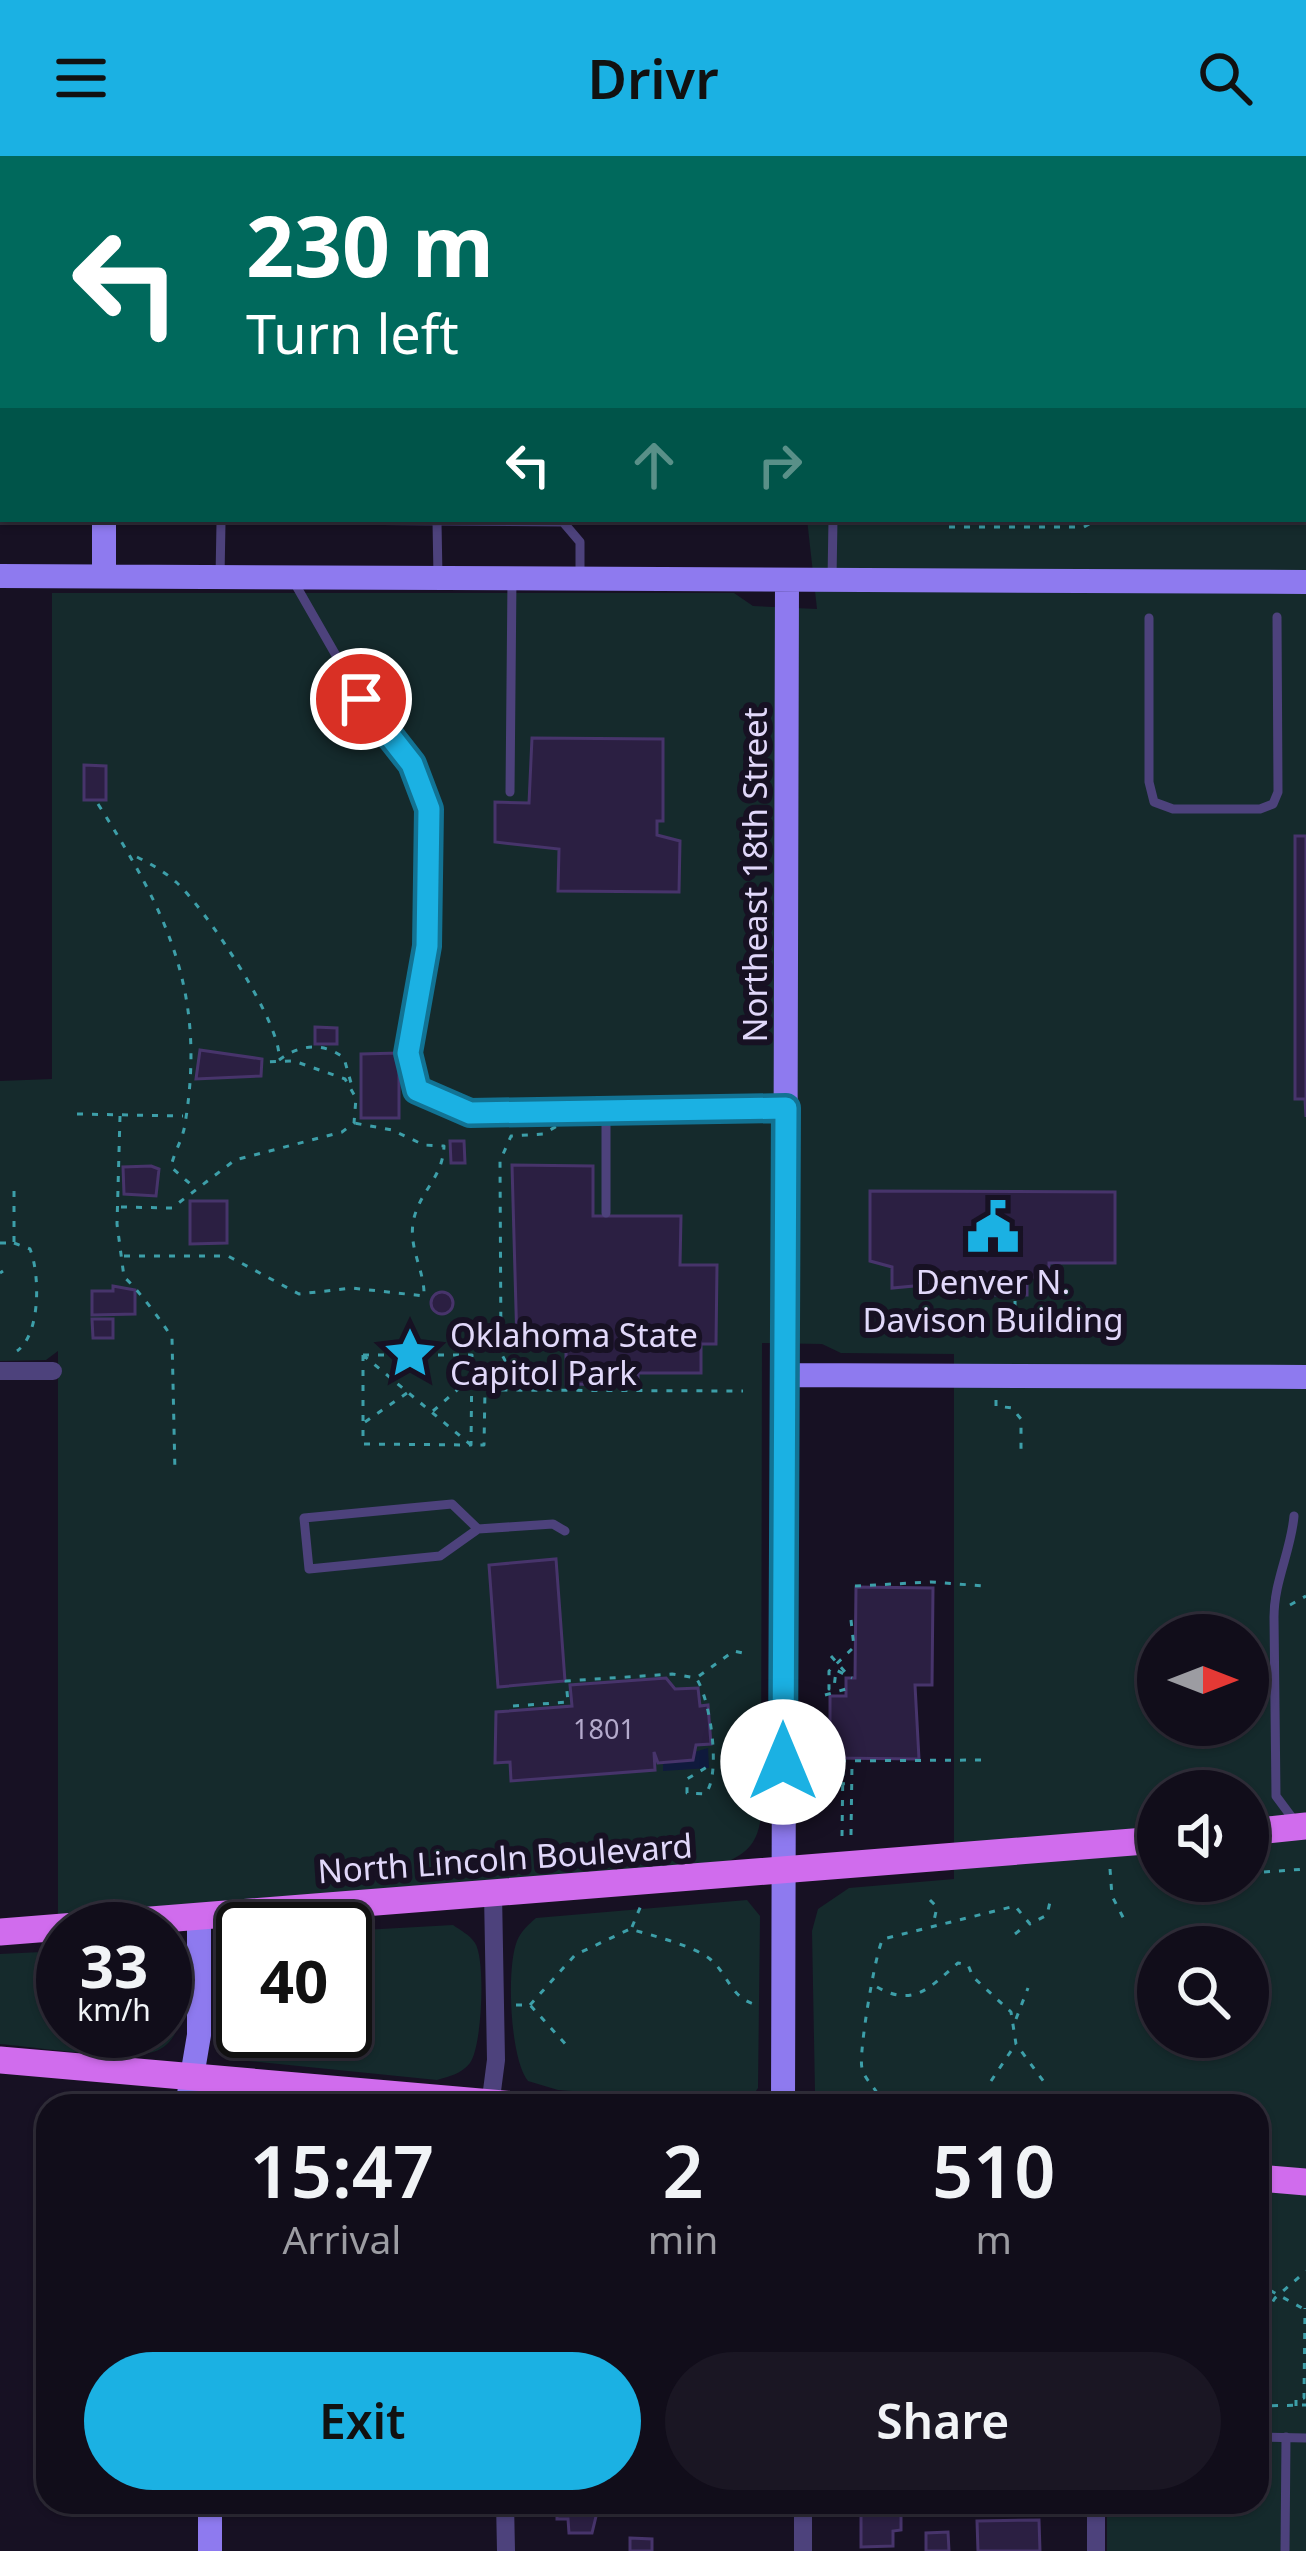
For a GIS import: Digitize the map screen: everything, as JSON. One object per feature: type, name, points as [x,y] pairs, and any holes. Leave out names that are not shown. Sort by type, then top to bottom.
[{"type":"main road","points":[[1269,1830],[1303,1827]]},
{"type":"main road","name":"North Lincoln Boulevard","points":[[0,1932],[1137,1842]]},
{"type":"main road","points":[[0,2060],[388,2094]]},
{"type":"main road","points":[[1269,2179],[1306,2182]]},
{"type":"street","points":[[104,522],[104,576]]},
{"type":"street","points":[[0,576],[1306,582]]},
{"type":"street","name":"Northeast 18th Street","points":[[783,2094],[787,580]]},
{"type":"street","points":[[5,1362],[53,1371]]},
{"type":"street","points":[[784,1376],[1306,1377]]},
{"type":"street","points":[[491,2094],[496,2005],[493,1893]]},
{"type":"street","points":[[189,2094],[199,2035],[199,1919]]},
{"type":"street","points":[[210,2514],[210,2551]]},
{"type":"street","points":[[506,2514],[506,2551]]},
{"type":"street","points":[[802,2514],[802,2551]]},
{"type":"street","points":[[1096,2514],[1096,2551]]},
{"type":"lane","points":[[216,522],[562,522],[580,542],[580,579]]},
{"type":"lane","points":[[437,522],[438,578]]},
{"type":"lane","points":[[832,522],[832,579]]},
{"type":"lane","points":[[220,577],[221,523]]},
{"type":"lane","points":[[292,577],[361,699],[412,764],[425,793],[428,927],[409,1033],[410,1078],[429,1098],[459,1111],[786,1108]]},
{"type":"lane","points":[[510,792],[512,578]]},
{"type":"lane","points":[[1149,619],[1149,782],[1154,802],[1173,809],[1232,809],[1268,808],[1277,799],[1277,617]]},
{"type":"lane","points":[[605,1213],[606,1109]]},
{"type":"lane","points":[[478,1529],[452,1504],[304,1517],[309,1569],[440,1556],[478,1529],[554,1524],[566,1531]]},
{"type":"lane","points":[[1294,1516],[1292,1539],[1274,1588],[1276,1796],[1303,1827]]},
{"type":"lane","points":[[1269,2437],[1306,2438]]},
{"type":"lane","points":[[1285,2551],[1286,2438]]},
{"type":"path","points":[[1006,527],[1007,522]]},
{"type":"path","points":[[950,527],[1084,527],[1093,522]]},
{"type":"path","points":[[98,804],[134,855],[183,972],[189,1016],[187,1116],[171,1167],[196,1189]]},
{"type":"path","points":[[134,855],[176,883],[198,907],[269,1023],[280,1044],[279,1060]]},
{"type":"path","points":[[262,1062],[279,1060],[300,1048],[327,1047],[344,1058],[354,1123]]},
{"type":"path","points":[[279,1060],[350,1085]]},
{"type":"path","points":[[520,1390],[501,1353],[500,1161],[511,1136],[550,1130],[561,1122],[563,1110]]},
{"type":"path","points":[[77,1114],[187,1116]]},
{"type":"path","points":[[120,1116],[117,1186],[122,1208],[117,1231],[124,1277],[139,1288],[146,1309],[172,1338],[175,1473]]},
{"type":"path","points":[[122,1208],[172,1208],[235,1160],[342,1132],[354,1123],[392,1130],[424,1145],[444,1146],[440,1173],[414,1218],[414,1257],[424,1296],[352,1288],[299,1294],[228,1256],[124,1256]]},
{"type":"path","points":[[14,1186],[14,1243]]},
{"type":"path","points":[[0,1243],[28,1248],[34,1260],[33,1328],[27,1344],[5,1362]]},
{"type":"path","points":[[23,1253],[28,1248]]},
{"type":"path","points":[[1015,1295],[1015,1322]]},
{"type":"path","points":[[363,1355],[363,1444],[484,1445],[485,1390],[742,1391]]},
{"type":"path","points":[[363,1355],[472,1355],[471,1445]]},
{"type":"path","points":[[363,1355],[471,1445]]},
{"type":"path","points":[[432,1412],[472,1376]]},
{"type":"path","points":[[363,1424],[408,1392]]},
{"type":"path","points":[[996,1400],[996,1406],[1012,1408],[1021,1420],[1021,1456]]},
{"type":"path","points":[[855,1586],[910,1582],[984,1586]]},
{"type":"path","points":[[831,1656],[837,1662],[850,1676],[836,1670],[830,1690],[829,1671],[837,1662],[854,1647],[851,1620]]},
{"type":"path","points":[[696,1678],[734,1651],[748,1654]]},
{"type":"path","points":[[513,1706],[568,1702],[566,1681],[672,1674],[696,1678],[707,1693],[714,1785],[705,1794],[687,1793],[687,1779],[712,1764]]},
{"type":"path","points":[[825,1695],[846,1689]]},
{"type":"path","points":[[842,1836],[847,1760]]},
{"type":"path","points":[[847,1760],[851,1834]]},
{"type":"path","points":[[825,1761],[984,1760]]},
{"type":"path","points":[[824,1784],[851,1784]]},
{"type":"path","points":[[1269,1872],[1306,1869]]},
{"type":"path","points":[[1110,1870],[1112,1896],[1126,1924]]},
{"type":"path","points":[[640,1883],[638,1920],[643,1933]]},
{"type":"path","points":[[930,1900],[937,1907],[933,1926]]},
{"type":"path","points":[[1015,1934],[1047,1915],[1050,1902]]},
{"type":"path","points":[[877,2093],[862,2068],[861,2035],[877,1987],[871,1965],[883,1939],[1015,1906],[1026,1924]]},
{"type":"path","points":[[496,2005],[530,2005],[575,1954],[630,1929],[638,1920]]},
{"type":"path","points":[[630,1929],[710,1960],[739,1997],[757,2005]]},
{"type":"path","points":[[968,1965],[974,1960]]},
{"type":"path","points":[[877,1987],[901,1998],[917,1997],[958,1964],[968,1965],[1015,2020]]},
{"type":"path","points":[[1028,1988],[1015,2020],[1016,2044],[1047,2086]]},
{"type":"path","points":[[541,1997],[544,2017]]},
{"type":"path","points":[[530,2005],[569,2048]]},
{"type":"path","points":[[857,2012],[868,2015]]},
{"type":"path","points":[[851,2031],[861,2035]]},
{"type":"path","points":[[991,2081],[1016,2044]]},
{"type":"path","points":[[1269,2308],[1306,2271]]},
{"type":"path","points":[[1269,2293],[1305,2308],[1304,2398],[1296,2398],[1296,2406]]},
{"type":"path","points":[[1269,2406],[1306,2405]]},
{"type":"green space","name":"Oklahoma State Capitol Park","points":[[807,522],[1306,522],[1306,2551],[1107,2551],[1107,2514],[1269,2514],[1269,2094],[815,2092],[812,1931],[818,1909],[849,1888],[954,1879],[954,1354],[841,1353],[822,1344],[762,1343],[761,1814],[752,1843],[737,1857],[192,1907],[192,1902],[58,1902],[58,1351],[46,1360],[0,1361],[0,1081],[52,1079],[52,593],[734,593],[753,606],[817,609]]},
{"type":"green space","points":[[747,1900],[760,1916],[758,2088],[754,2094],[612,2094],[558,2090],[528,2081],[514,2034],[512,1971],[519,1937],[536,1918]]},
{"type":"green space","points":[[453,1925],[475,1943],[480,2022],[470,2063],[437,2080],[244,2058],[372,2058],[372,1930]]},
{"type":"green space","points":[[36,1952],[36,2048],[0,2044],[0,1954]]},
{"type":"water","points":[[708,1748],[709,1768],[663,1771],[663,1761]]},
{"type":"building","points":[[532,738],[663,739],[663,821],[657,821],[657,835],[680,841],[679,892],[558,891],[559,849],[495,842],[495,802],[529,803]]},
{"type":"building","points":[[84,765],[106,766],[106,800],[84,800]]},
{"type":"building","points":[[1295,836],[1306,836],[1306,1117],[1305,1099],[1295,1099]]},
{"type":"building","points":[[315,1027],[337,1028],[337,1044],[315,1044]]},
{"type":"building","points":[[200,1050],[262,1059],[261,1076],[196,1079]]},
{"type":"building","points":[[399,1053],[399,1118],[361,1118],[361,1054]]},
{"type":"building","points":[[450,1141],[464,1141],[465,1163],[451,1163]]},
{"type":"building","points":[[512,1165],[593,1166],[593,1216],[681,1216],[680,1265],[717,1265],[716,1344],[701,1344],[701,1373],[638,1373],[638,1385],[566,1384],[566,1346],[517,1345]]},
{"type":"building","points":[[123,1167],[159,1169],[156,1196],[124,1194]]},
{"type":"building","name":"Denver N. Davison Building","points":[[870,1191],[1115,1192],[1115,1263],[1049,1263],[1049,1277],[1027,1277],[1027,1295],[979,1295],[979,1280],[892,1288],[892,1267],[870,1261]]},
{"type":"building","points":[[190,1201],[227,1201],[227,1243],[190,1244]]},
{"type":"building","points":[[113,1286],[135,1290],[135,1314],[92,1315],[92,1291],[113,1291]]},
{"type":"building","points":[[442,1292],[453,1303],[442,1314],[431,1303]]},
{"type":"building","points":[[92,1319],[113,1319],[113,1338],[93,1338]]},
{"type":"building","points":[[556,1559],[565,1681],[498,1687],[489,1565]]},
{"type":"building","points":[[856,1587],[933,1588],[932,1685],[915,1685],[919,1759],[830,1758],[830,1696],[846,1696],[846,1678],[855,1678]]},
{"type":"building","points":[[666,1678],[675,1689],[698,1688],[700,1706],[708,1705],[711,1744],[696,1745],[693,1760],[658,1763],[654,1752],[655,1770],[511,1781],[510,1762],[495,1763],[496,1712],[572,1706],[570,1685]]},
{"type":"building","points":[[557,2514],[597,2514],[592,2533],[569,2533],[568,2519],[557,2519]]},
{"type":"building","points":[[861,2514],[901,2514],[901,2530],[893,2531],[893,2546],[861,2547]]},
{"type":"building","points":[[1039,2520],[1040,2551],[978,2551],[977,2521]]},
{"type":"building","points":[[948,2532],[949,2551],[926,2551],[926,2533]]},
{"type":"building","points":[[630,2538],[652,2539],[652,2551],[630,2551]]},
{"type":"place","name":"Denver N. Davison Building","points":[[993,1227]]},
{"type":"place","name":"Oklahoma State Capitol Park","points":[[410,1353]]},
{"type":"route","points":[[361,699],[412,764],[429,809],[427,946],[408,1053],[410,1078],[417,1090],[470,1113],[786,1108],[783,1762]]}]
